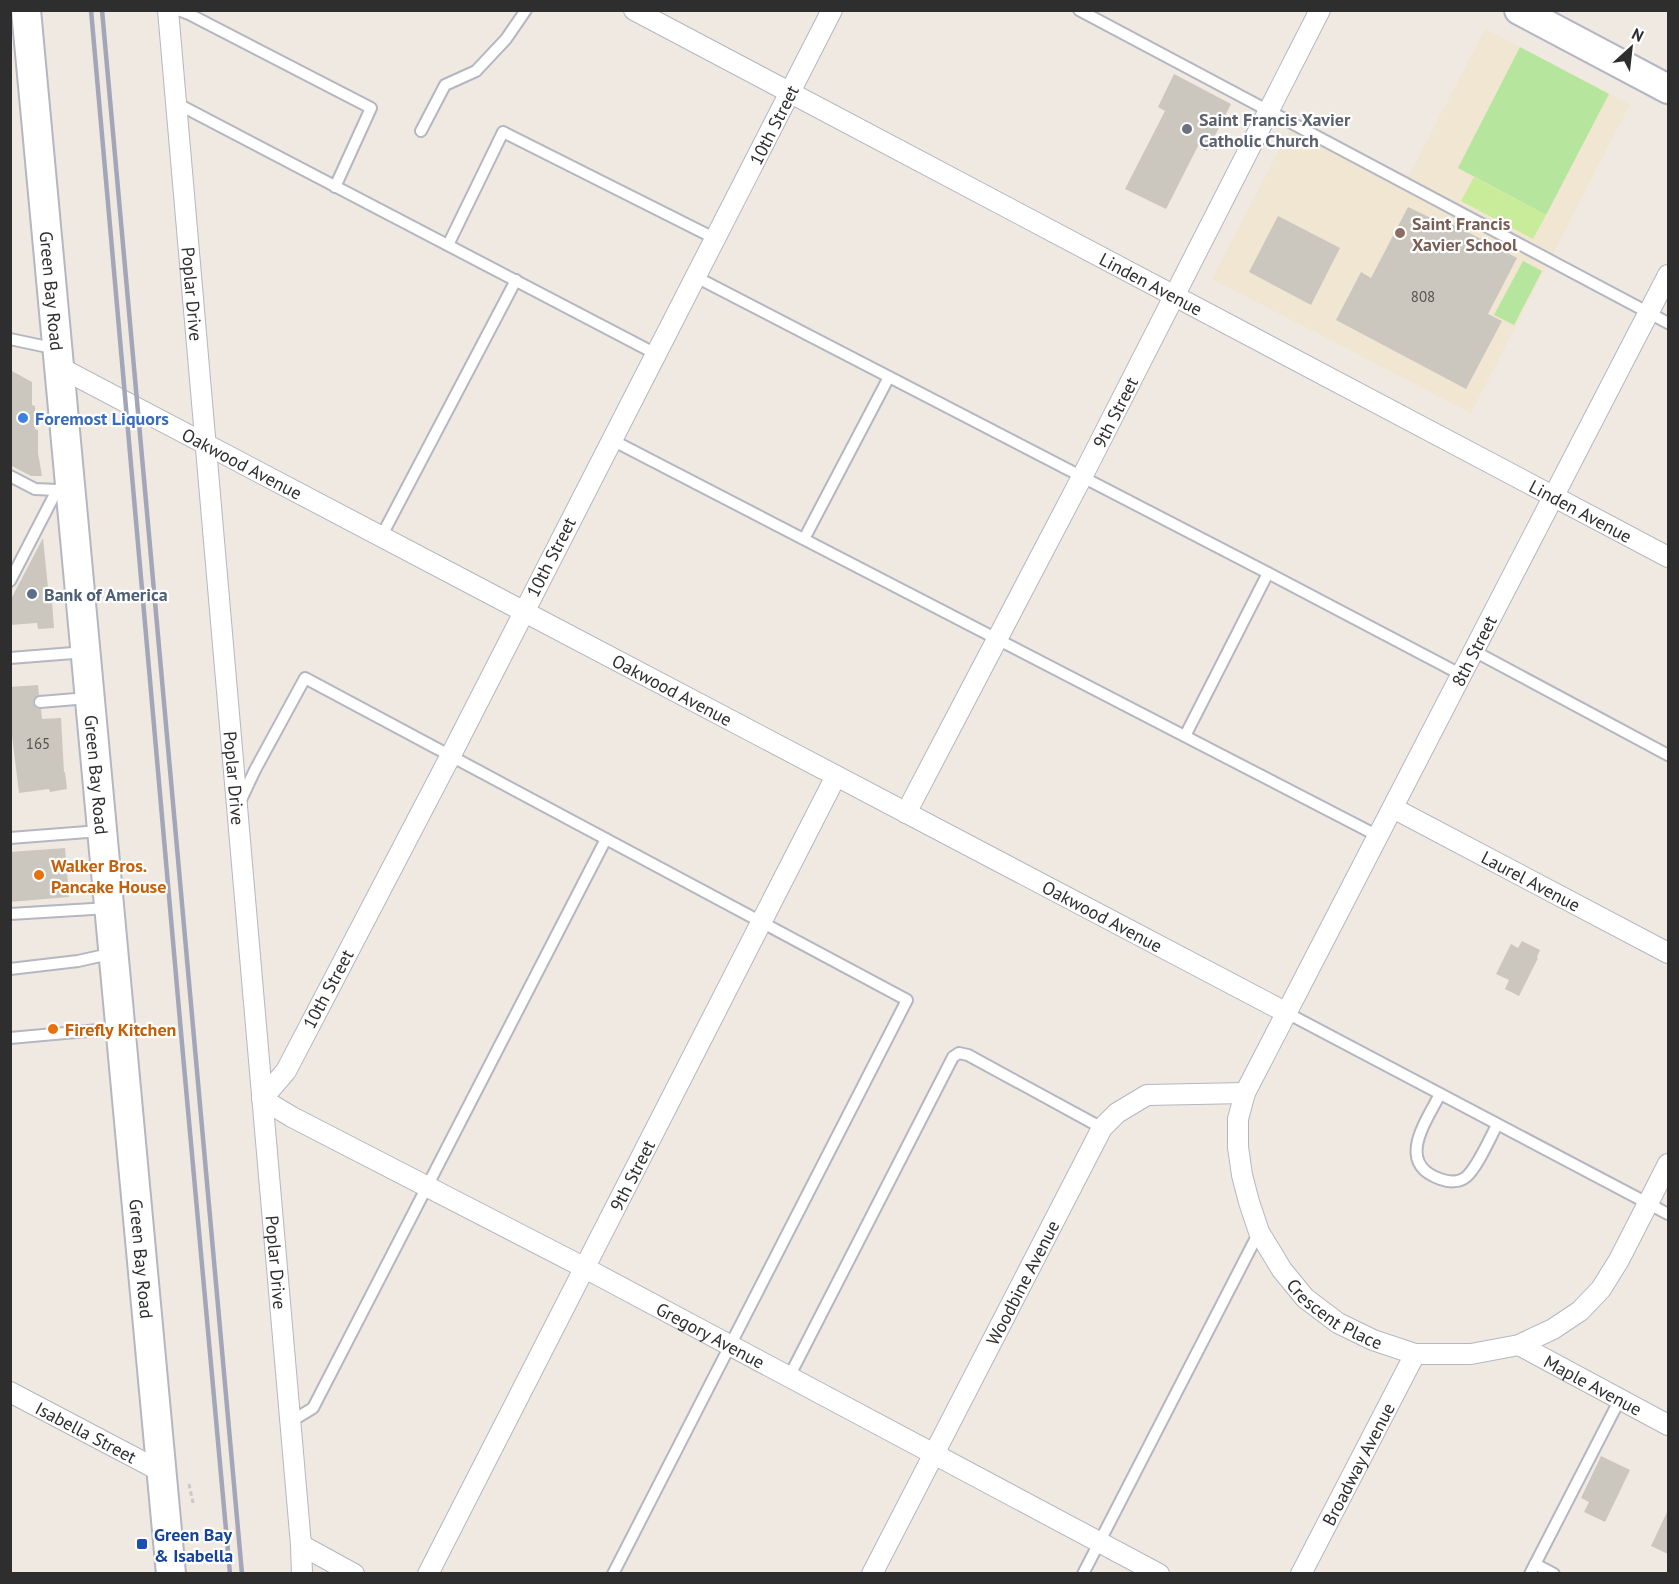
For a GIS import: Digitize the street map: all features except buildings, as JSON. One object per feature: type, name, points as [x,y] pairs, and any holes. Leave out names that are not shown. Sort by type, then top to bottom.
[{"type":"main road","name":"Green Bay Road","points":[[26,10],[58,358],[63,485],[86,652],[171,1574]]},
{"type":"main road","points":[[1519,10],[1668,90]]},
{"type":"street","name":"Poplar Drive","points":[[168,10],[302,1574]]},
{"type":"street","name":"Linden Avenue","points":[[634,10],[1668,557]]},
{"type":"street","name":"10th Street","points":[[262,1099],[286,1071],[451,755],[832,10]]},
{"type":"street","name":"9th Street","points":[[906,813],[1082,477],[1320,10]]},
{"type":"street","name":"8th Street","points":[[1283,1020],[1668,275]]},
{"type":"street","name":"Oakwood Avenue","points":[[58,358],[206,444],[906,813],[1283,1020]]},
{"type":"street","name":"9th Street","points":[[428,1574],[836,776]]},
{"type":"street","name":"Laurel Avenue","points":[[1393,808],[1668,953]]},
{"type":"street","name":"Crescent Place","points":[[1283,1020],[1245,1093],[1238,1119],[1238,1147],[1249,1202],[1259,1232],[1282,1270],[1305,1298],[1338,1323],[1373,1340],[1415,1354],[1472,1354],[1519,1345],[1553,1329],[1580,1311],[1602,1288],[1619,1260],[1668,1164]]},
{"type":"street","name":"Woodbine Avenue","points":[[872,1574],[1102,1128],[1117,1113],[1147,1095],[1245,1093]]},
{"type":"street","name":"Gregory Avenue","points":[[262,1099],[292,1117],[585,1269],[1159,1574]]},
{"type":"street","name":"Maple Avenue","points":[[1519,1345],[1668,1425]]},
{"type":"street","name":"Broadway Avenue","points":[[1301,1574],[1415,1354]]},
{"type":"street","name":"Isabella Street","points":[[10,1392],[162,1472]]},
{"type":"street","points":[[301,1545],[354,1574]]},
{"type":"lane","points":[[178,10],[371,108],[335,187]]},
{"type":"lane","points":[[421,131],[445,85],[476,71],[506,39],[526,10]]},
{"type":"lane","points":[[1079,10],[1668,323]]},
{"type":"lane","points":[[176,104],[656,354]]},
{"type":"lane","points":[[448,245],[503,132],[716,239]]},
{"type":"lane","points":[[696,277],[1462,675]]},
{"type":"lane","points":[[381,537],[516,280]]},
{"type":"lane","points":[[10,339],[58,358]]},
{"type":"lane","points":[[804,540],[889,377]]},
{"type":"lane","points":[[612,440],[1378,836]]},
{"type":"lane","points":[[10,476],[35,489],[63,485]]},
{"type":"lane","points":[[10,581],[63,485]]},
{"type":"lane","points":[[1185,736],[1268,573]]},
{"type":"lane","points":[[1474,651],[1668,755]]},
{"type":"lane","points":[[10,658],[86,652]]},
{"type":"lane","points":[[237,808],[305,678],[907,1000],[613,1574]]},
{"type":"lane","points":[[40,702],[90,697]]},
{"type":"lane","points":[[10,838],[102,831]]},
{"type":"lane","points":[[290,1422],[313,1408],[606,839]]},
{"type":"lane","points":[[10,914],[110,908]]},
{"type":"lane","points":[[10,969],[78,961],[114,952]]},
{"type":"lane","points":[[1283,1020],[1440,1094],[1668,1214]]},
{"type":"lane","points":[[10,1038],[121,1028]]},
{"type":"lane","points":[[789,1377],[953,1057],[959,1053],[968,1055],[1102,1128]]},
{"type":"lane","points":[[1440,1094],[1418,1137],[1416,1149],[1417,1160],[1424,1170],[1435,1178],[1446,1182],[1464,1179],[1471,1173],[1497,1125]]},
{"type":"lane","points":[[1083,1574],[1259,1232]]},
{"type":"lane","points":[[1554,1574],[1533,1569],[1620,1399]]},
{"type":"path","points":[[189,1484],[193,1503]]},
{"type":"shaded area","name":"Saint Francis Xavier School","points":[[1485,29],[1630,104],[1471,413],[1212,279],[1290,129],[1403,187]]},
{"type":"green space","points":[[1520,47],[1609,94],[1546,215],[1458,168]]},
{"type":"green space","points":[[1474,177],[1546,215],[1533,239],[1461,201]]},
{"type":"green space","points":[[1523,261],[1542,271],[1514,325],[1494,315]]},
{"type":"railway","points":[[91,10],[230,1574]]},
{"type":"railway","points":[[102,10],[242,1574]]},
{"type":"place","name":"Saint Francis Xavier Catholic Church","points":[[1187,129]]},
{"type":"place","name":"Saint Francis Xavier School","points":[[1400,233]]},
{"type":"place","name":"Foremost Liquors","points":[[23,418]]},
{"type":"place","name":"Bank of America","points":[[32,594]]},
{"type":"place","name":"Walker Bros. Pancake House","points":[[39,875]]},
{"type":"place","name":"Firefly Kitchen","points":[[53,1029]]},
{"type":"place","name":"Green Bay & Isabella","points":[[142,1544]]}]
